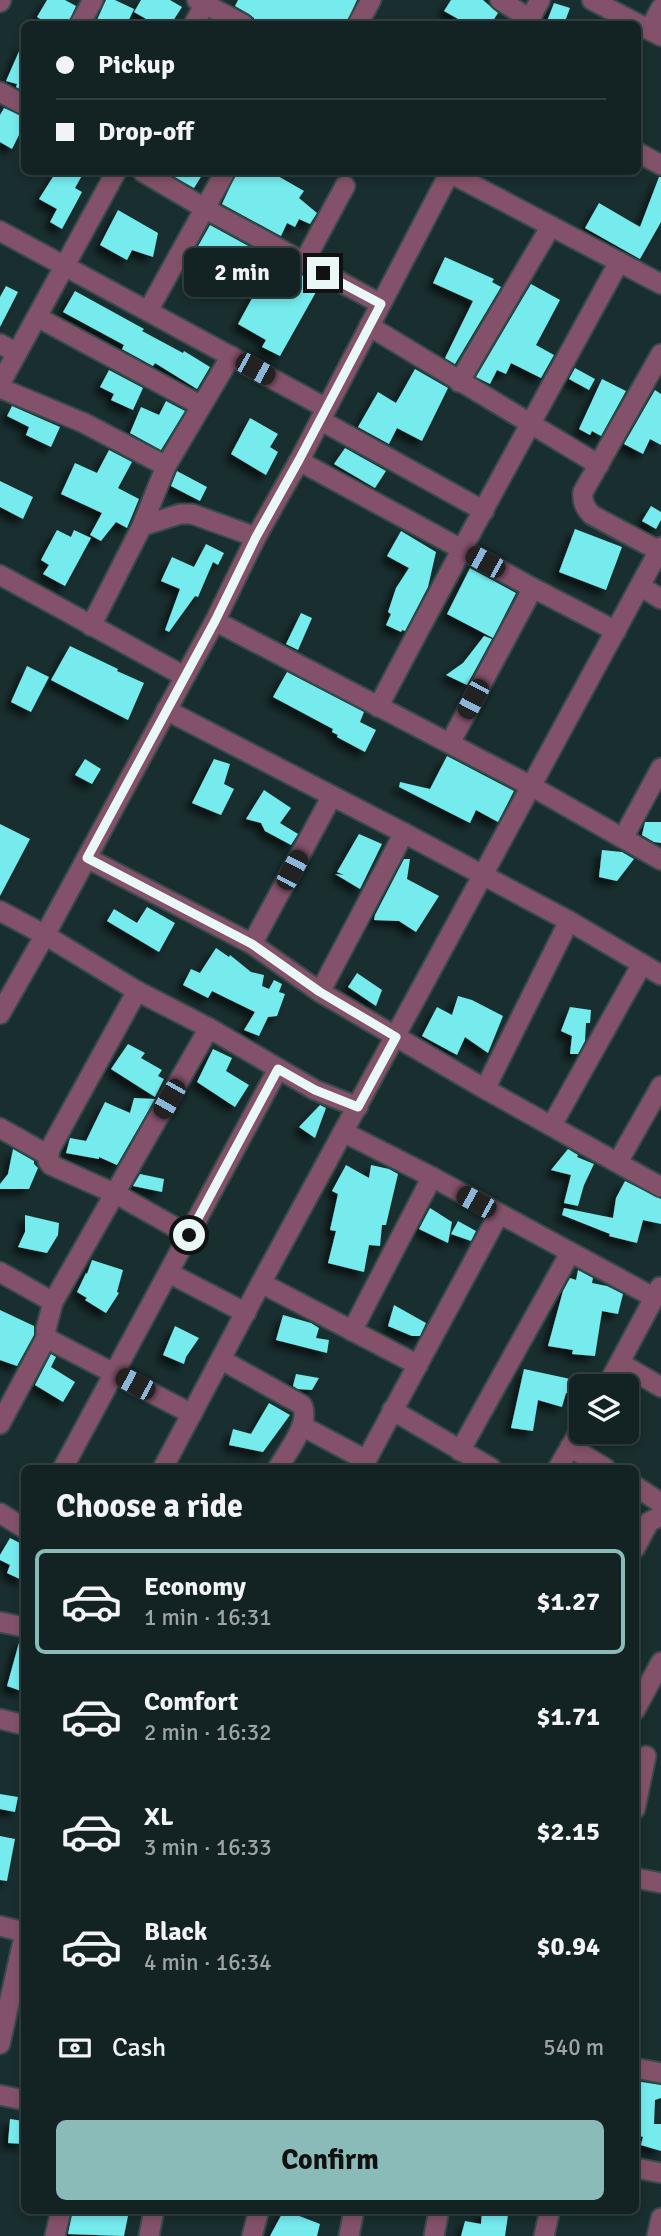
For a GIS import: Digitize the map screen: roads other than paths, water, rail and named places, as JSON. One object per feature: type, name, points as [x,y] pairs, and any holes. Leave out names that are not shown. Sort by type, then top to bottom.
[{"type":"street","points":[[82,21],[93,0]]},
{"type":"street","points":[[361,21],[371,0]]},
{"type":"street","points":[[500,0],[527,21]]},
{"type":"street","points":[[529,21],[540,0]]},
{"type":"street","points":[[592,0],[632,21]]},
{"type":"street","points":[[195,21],[203,1],[238,21]]},
{"type":"street","points":[[655,33],[661,8]]},
{"type":"street","points":[[0,92],[21,103]]},
{"type":"street","points":[[641,154],[661,165]]},
{"type":"street","points":[[114,175],[37,317],[8,349],[0,386],[84,423],[166,466]]},
{"type":"street","points":[[148,175],[381,304]]},
{"type":"street","points":[[148,311],[223,175]]},
{"type":"street","points":[[0,1014],[215,621],[256,537],[448,175]]},
{"type":"street","points":[[456,175],[661,284]]},
{"type":"street","points":[[304,262],[345,186]]},
{"type":"street","points":[[459,382],[551,226]]},
{"type":"street","points":[[0,231],[231,356],[484,511]]},
{"type":"street","points":[[378,707],[619,262]]},
{"type":"street","points":[[37,317],[200,405]]},
{"type":"street","points":[[369,326],[599,465]]},
{"type":"street","points":[[165,1465],[660,549],[586,510],[583,492],[661,354]]},
{"type":"street","points":[[91,626],[142,526],[166,466],[231,356]]},
{"type":"street","points":[[299,460],[617,631]]},
{"type":"street","points":[[142,526],[180,514],[192,514],[256,537]]},
{"type":"street","points":[[0,575],[184,676]]},
{"type":"street","points":[[640,586],[661,599]]},
{"type":"street","points":[[450,743],[533,588]]},
{"type":"street","points":[[215,621],[531,786],[661,860]]},
{"type":"street","points":[[166,710],[569,921],[661,975]]},
{"type":"street","points":[[623,838],[661,768]]},
{"type":"street","points":[[252,944],[332,796]]},
{"type":"street","points":[[320,992],[404,833]]},
{"type":"street","points":[[87,858],[252,944],[320,992],[485,1089],[661,1187]]},
{"type":"street","points":[[0,911],[45,934],[137,991],[209,1028],[315,1090],[358,1107]]},
{"type":"street","points":[[485,1089],[569,921]]},
{"type":"street","points":[[552,1125],[642,964]]},
{"type":"street","points":[[137,991],[48,1155],[48,1161],[51,1165],[116,1194],[189,1235]]},
{"type":"street","points":[[0,1424],[46,1338],[53,1302],[209,1028]]},
{"type":"street","points":[[66,1465],[278,1069]]},
{"type":"street","points":[[618,1162],[661,1086]]},
{"type":"street","points":[[0,1128],[48,1155]]},
{"type":"street","points":[[343,1132],[432,1177],[570,1253],[658,1292],[614,1374]]},
{"type":"street","points":[[352,1331],[432,1177]]},
{"type":"street","points":[[302,1426],[364,1464],[499,1214]]},
{"type":"street","points":[[460,1451],[570,1253]]},
{"type":"street","points":[[0,1272],[53,1302]]},
{"type":"street","points":[[170,1273],[246,1313]]},
{"type":"street","points":[[261,1283],[418,1365]]},
{"type":"street","points":[[46,1338],[192,1414]]},
{"type":"street","points":[[222,1360],[299,1401],[305,1411],[302,1426],[280,1465]]},
{"type":"street","points":[[620,1363],[661,1387]]},
{"type":"street","points":[[392,1410],[486,1465]]},
{"type":"street","points":[[560,1465],[572,1444]]},
{"type":"street","points":[[570,1447],[601,1465]]},
{"type":"street","points":[[639,1488],[661,1503]]},
{"type":"street","points":[[0,1514],[21,1526]]},
{"type":"street","points":[[639,1541],[649,1522],[661,1516]]},
{"type":"street","points":[[0,1622],[21,1626]]},
{"type":"street","points":[[639,1703],[661,1662]]},
{"type":"street","points":[[0,1719],[21,1723]]},
{"type":"street","points":[[639,1791],[647,1756]]},
{"type":"street","points":[[639,1879],[661,1883]]},
{"type":"street","points":[[0,1926],[21,1934]]},
{"type":"street","points":[[1,2037],[18,1999],[21,1967]]},
{"type":"street","points":[[639,2069],[661,2073]]},
{"type":"street","points":[[0,2095],[21,2099]]},
{"type":"street","points":[[639,2169],[661,2173]]},
{"type":"street","points":[[55,2236],[60,2214]]},
{"type":"street","points":[[149,2236],[153,2214]]},
{"type":"street","points":[[252,2236],[257,2214]]},
{"type":"street","points":[[349,2236],[353,2214]]},
{"type":"street","points":[[434,2236],[438,2214]]},
{"type":"street","points":[[544,2236],[549,2214]]},
{"type":"street","points":[[657,2236],[661,2218]]}]
